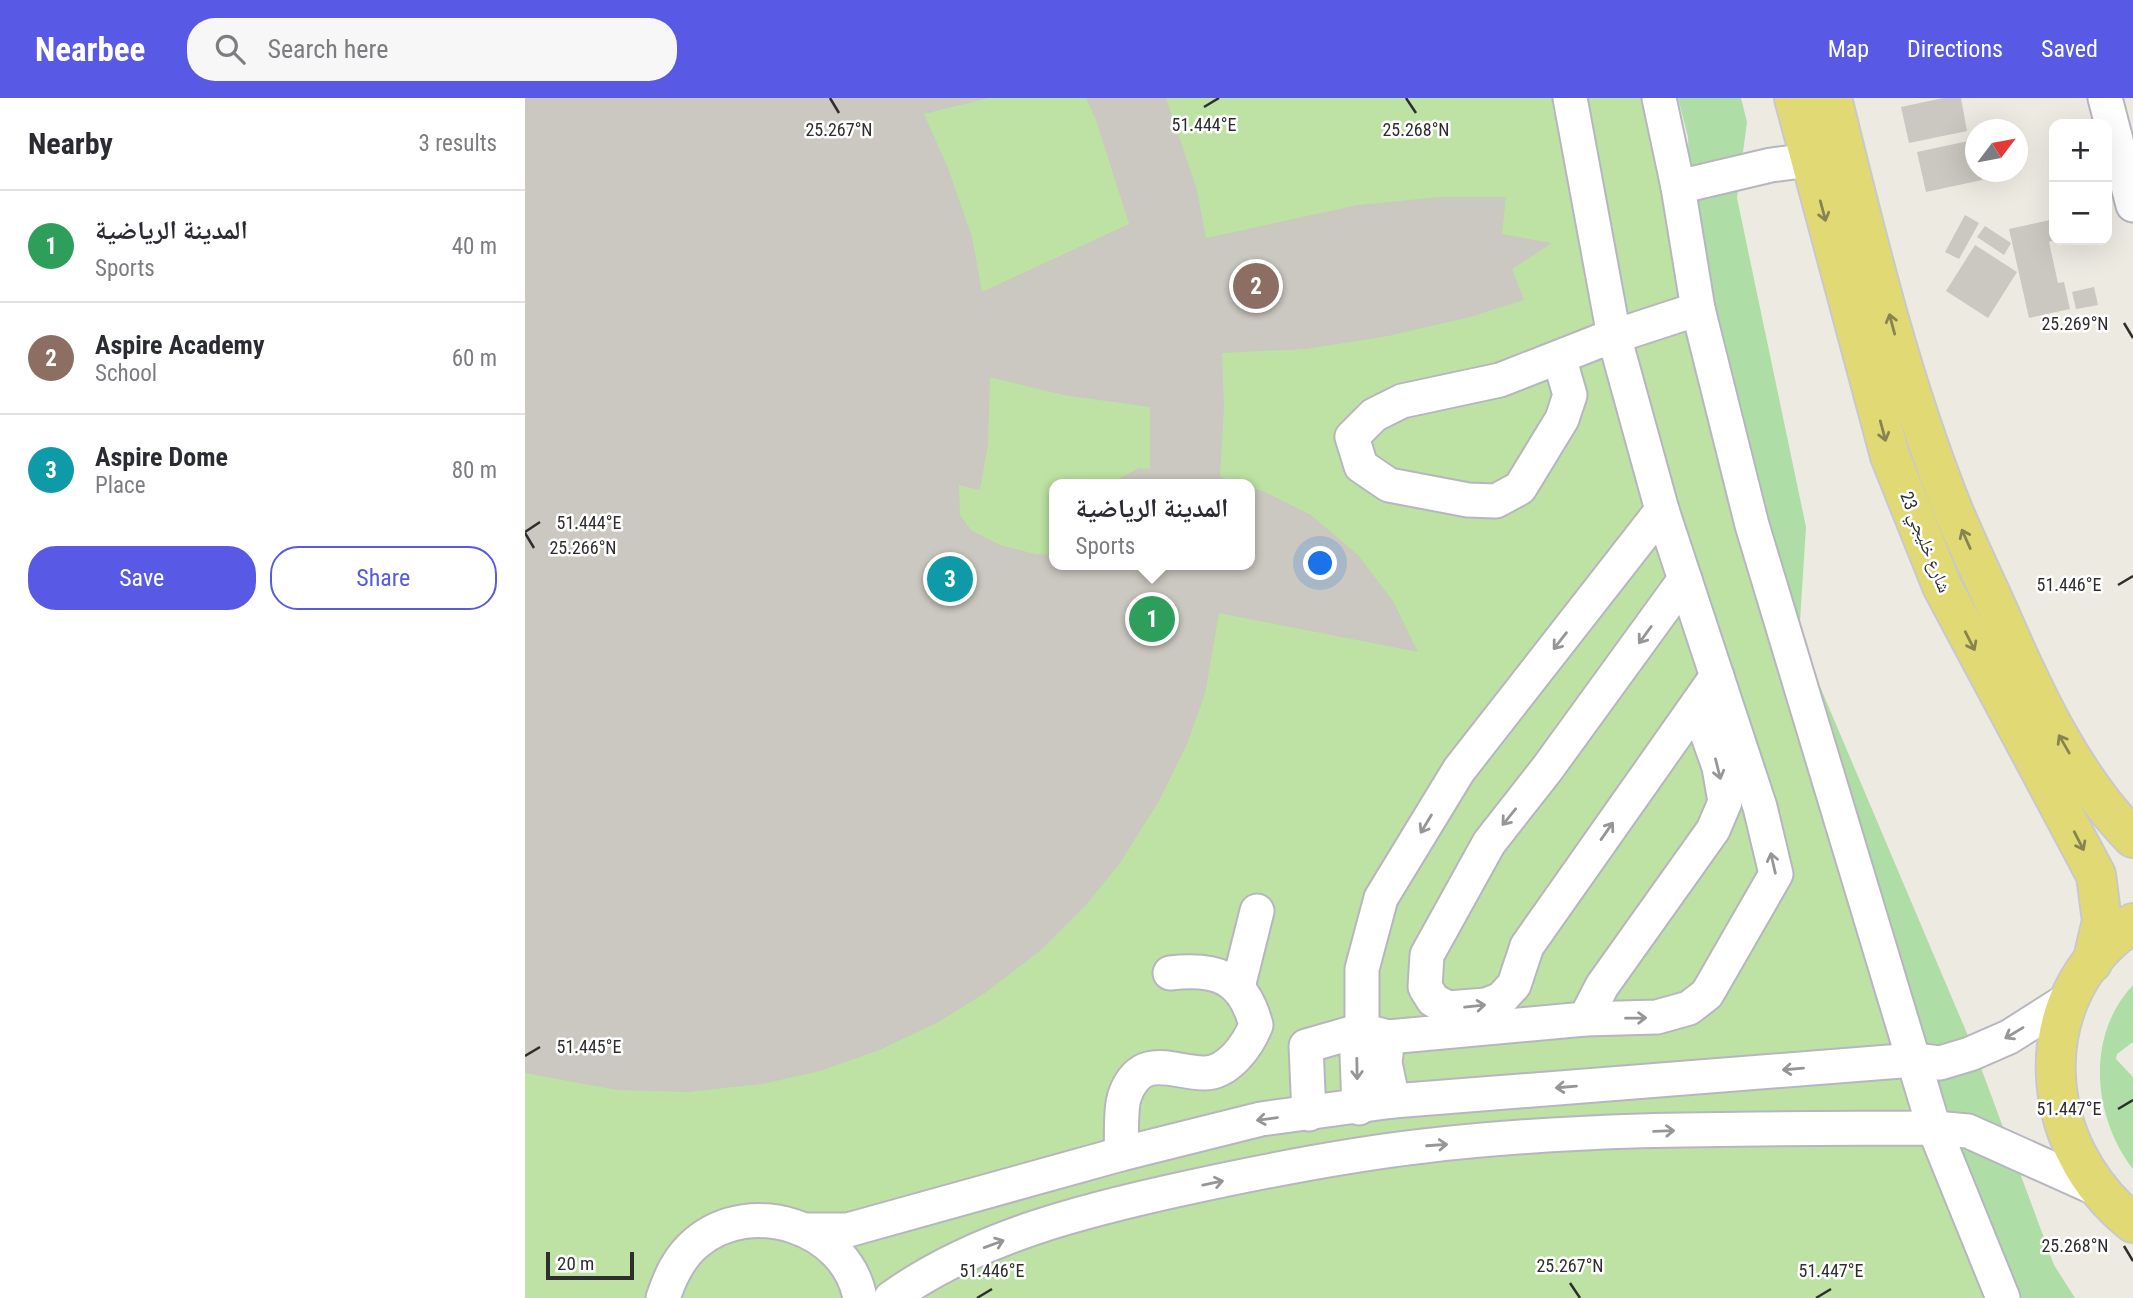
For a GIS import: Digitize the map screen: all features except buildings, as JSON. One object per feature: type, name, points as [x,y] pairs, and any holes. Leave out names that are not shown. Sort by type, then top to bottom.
[{"type":"main road","name":"شارع خليجي 23","points":[[1794,98],[1827,154],[1953,509],[2022,666],[2065,747],[2105,809],[2133,838]]},
{"type":"main road","name":"شارع خليجي 23","points":[[1832,98],[1827,154],[1890,456],[1942,586],[2096,875],[2102,921],[2092,963]]},
{"type":"main road","points":[[2133,923],[2092,963],[2072,997],[2056,1053],[2057,1092],[2068,1139],[2097,1189],[2133,1223]]},
{"type":"street","points":[[1256,1024],[1306,1046],[1375,1034],[1585,1019],[1657,1017],[1689,1008],[1707,994],[1776,874],[1760,807],[1662,510],[1614,336],[1570,98]]},
{"type":"street","points":[[1659,98],[1678,187],[1698,309],[1752,525],[1934,1128],[2003,1298]]},
{"type":"street","points":[[2105,98],[2133,205]]},
{"type":"street","points":[[1678,187],[1827,154]]},
{"type":"street","points":[[1559,357],[1570,395],[1562,419],[1520,488],[1508,495],[1496,501],[1468,500],[1389,485],[1361,466],[1352,437],[1374,415],[1402,401],[1500,380],[1559,357],[1614,336],[1698,309]]},
{"type":"street","points":[[1393,1101],[1361,970],[1381,898],[1459,770],[1662,510]]},
{"type":"street","points":[[1685,579],[1547,769],[1489,842],[1427,955],[1425,987],[1433,1000],[1448,1008],[1486,1005],[1501,999],[1514,985],[1527,946],[1717,676]]},
{"type":"street","points":[[1585,1019],[1602,986],[1713,830],[1725,802],[1719,767],[1696,705]]},
{"type":"street","points":[[1238,987],[1257,911]]},
{"type":"street","points":[[1121,1154],[1124,1096],[1136,1079],[1150,1068],[1163,1065],[1205,1073],[1221,1067],[1239,1054],[1256,1024],[1251,1006],[1238,987],[1220,974],[1199,970],[1170,973]]},
{"type":"street","points":[[663,1298],[672,1273],[697,1242],[731,1224],[770,1220],[808,1230],[848,1230],[1121,1154],[1261,1119],[1359,1108],[1393,1101],[1914,1060],[1940,1063],[1971,1054],[2009,1037],[2072,997]]},
{"type":"street","points":[[1359,1108],[1356,1055],[1375,1034]]},
{"type":"street","points":[[1306,1046],[1309,1114]]},
{"type":"street","points":[[891,1298],[916,1280],[985,1247],[1104,1206],[1267,1171],[1424,1146],[1586,1134],[1934,1128],[1968,1131],[2097,1189]]},
{"type":"street","points":[[808,1230],[838,1253],[858,1286],[860,1298]]},
{"type":"green space","points":[[525,98],[1659,98],[1708,353],[2003,1298],[525,1298]]},
{"type":"green space","points":[[1678,98],[1741,98],[1747,122],[1737,198],[1806,527],[1799,637],[1977,1057],[2054,1265],[2075,1298],[2020,1298],[2012,1286],[1934,1072],[1761,538],[1690,199],[1688,137]]},
{"type":"green space","points":[[2133,985],[2133,1042],[2117,1054],[2116,1059],[2133,1077],[2133,1169],[2109,1125],[2100,1077],[2101,1052],[2107,1028],[2118,1005]]},
{"type":"place","name":"Aspire Academy","points":[[1256,286]]},
{"type":"place","name":"Aspire Dome","points":[[950,579]]},
{"type":"place","name":"المدينة الرياضية","points":[[1152,619]]}]
